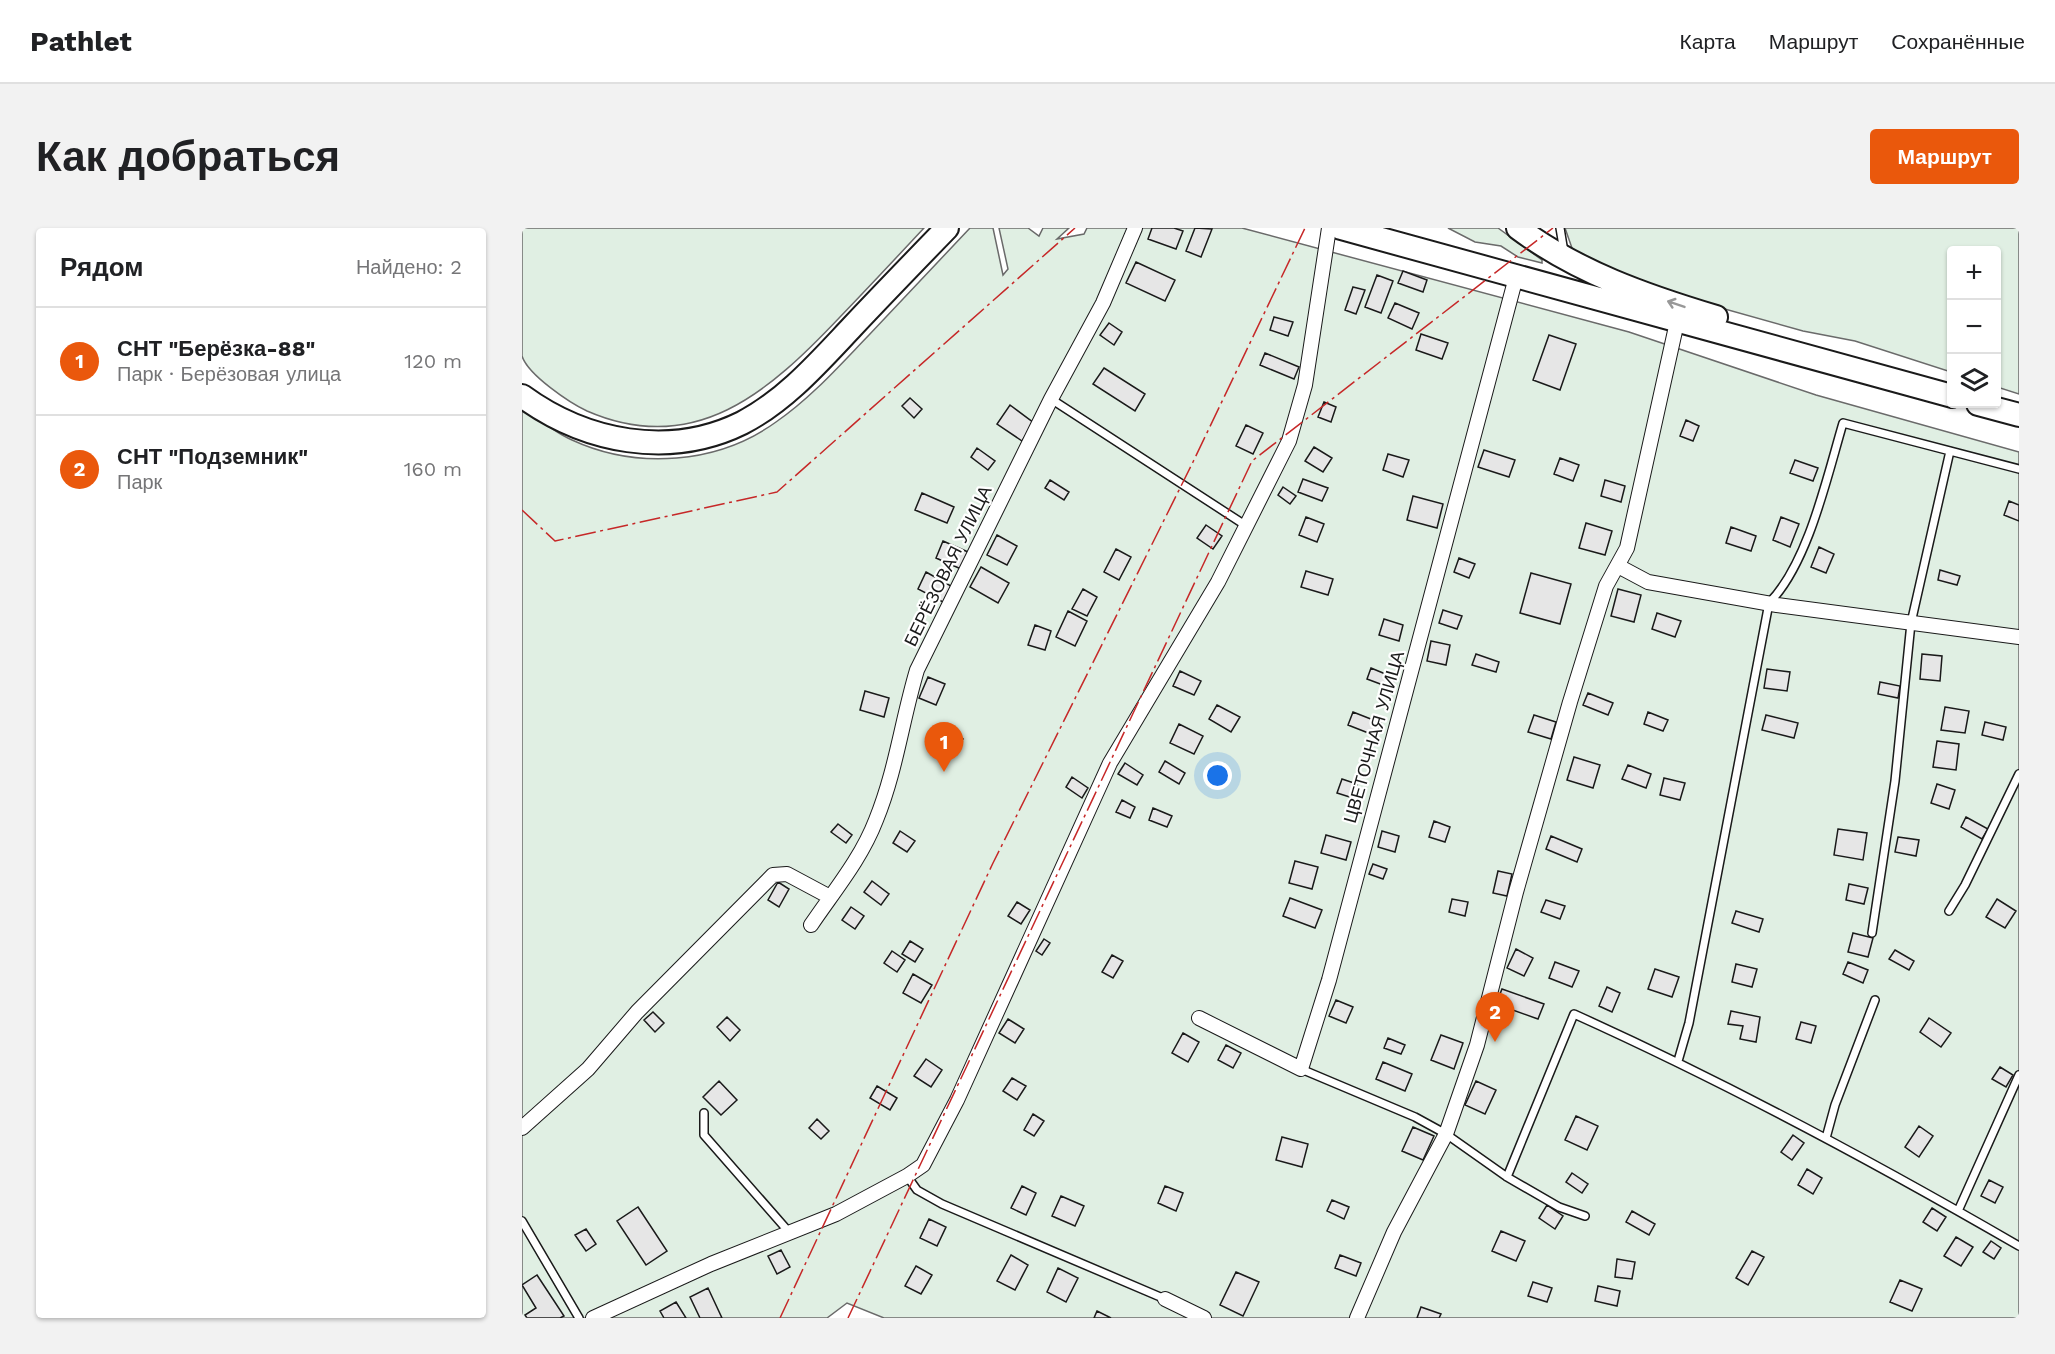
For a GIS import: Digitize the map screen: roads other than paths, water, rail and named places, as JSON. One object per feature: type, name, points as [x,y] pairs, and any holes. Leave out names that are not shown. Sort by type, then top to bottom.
[{"type":"main road","points":[[522,396],[564,422],[617,439],[650,443],[697,438],[742,423],[764,409],[810,371],[947,228]]},
{"type":"main road","points":[[1341,228],[1677,322],[1947,393]]},
{"type":"main road","points":[[1518,228],[1565,260],[1604,278],[1682,307],[1880,366],[1947,392]]},
{"type":"main road","points":[[522,378],[556,408],[617,439]]},
{"type":"main road","points":[[1994,408],[2019,415]]},
{"type":"street","name":"БЕРЁЗОВАЯ УЛИЦА","points":[[811,925],[858,858],[876,822],[900,744],[908,698],[917,670],[1051,399],[1103,303],[1135,228]]},
{"type":"street","points":[[593,1318],[789,1232],[836,1214],[908,1176],[923,1165],[957,1100],[1110,763],[1218,582],[1245,525],[1278,466],[1299,411],[1310,358],[1329,228]]},
{"type":"street","name":"ЦВЕТОЧНАЯ УЛИЦА","points":[[1301,1069],[1329,980],[1516,277]]},
{"type":"street","points":[[1358,1318],[1394,1232],[1446,1134],[1478,1044],[1516,892],[1570,702],[1606,586],[1626,548],[1677,322]]},
{"type":"street","points":[[1618,566],[1648,582],[1769,603],[2019,637]]},
{"type":"street","points":[[522,1128],[588,1068],[637,1012],[772,875],[787,874],[830,897]]},
{"type":"street","points":[[1199,1018],[1301,1069]]},
{"type":"street","points":[[1165,1299],[1204,1318]]},
{"type":"lane","points":[[1560,228],[1565,260]]},
{"type":"lane","points":[[1051,399],[1245,525]]},
{"type":"lane","points":[[1678,1061],[1689,1023],[1769,603],[1782,590],[1800,556],[1843,423],[2019,469]]},
{"type":"lane","points":[[1872,933],[1895,781],[1911,622],[1950,451]]},
{"type":"lane","points":[[1949,911],[1965,885],[2019,774]]},
{"type":"lane","points":[[1826,1138],[1835,1105],[1875,1000]]},
{"type":"lane","points":[[1506,1177],[1574,1014],[1678,1061],[1826,1138],[2019,1246]]},
{"type":"lane","points":[[1301,1069],[1415,1117],[1446,1134],[1506,1177],[1559,1207],[1585,1216]]},
{"type":"lane","points":[[1958,1211],[2019,1075]]},
{"type":"lane","points":[[704,1113],[704,1135],[789,1232]]},
{"type":"lane","points":[[908,1176],[917,1190],[942,1204],[1165,1299]]},
{"type":"lane","points":[[522,1221],[579,1318]]},
{"type":"place","name":"СНТ \"Берёзка-88\"","points":[[944,772]]},
{"type":"place","name":"СНТ \"Подземник\"","points":[[1495,1042]]}]
